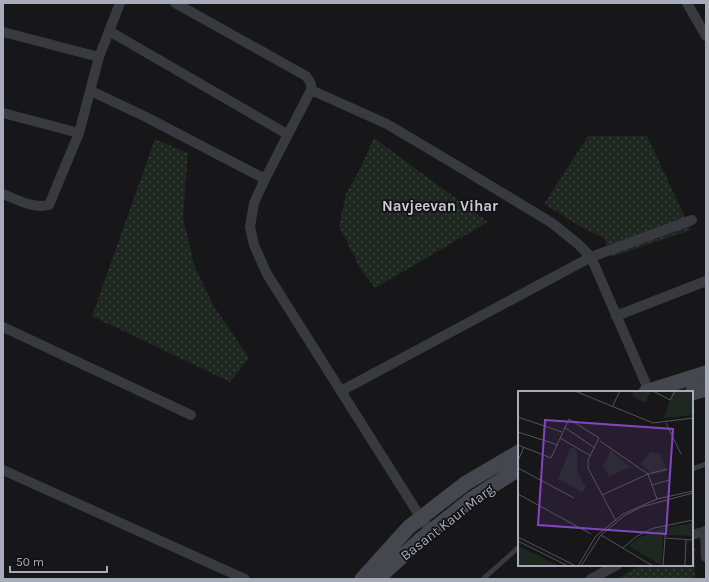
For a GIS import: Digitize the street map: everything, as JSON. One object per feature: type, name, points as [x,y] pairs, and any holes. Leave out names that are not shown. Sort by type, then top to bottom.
[{"type":"main road","points":[[647,391],[706,373]]},
{"type":"main road","points":[[693,393],[706,389]]},
{"type":"main road","name":"Basant Kaur Marg","points":[[362,579],[409,527],[466,483],[518,453]]},
{"type":"main road","name":"Basant Kaur Marg","points":[[378,579],[431,530],[473,498],[518,470]]},
{"type":"street","points":[[3,194],[29,204],[42,207],[49,205],[79,133],[99,57],[120,3]]},
{"type":"street","points":[[175,3],[306,76],[311,83],[311,90],[287,134],[254,203],[250,227],[254,245],[267,274],[421,518],[431,530]]},
{"type":"street","points":[[687,3],[706,36]]},
{"type":"street","points":[[109,31],[287,134]]},
{"type":"street","points":[[3,32],[99,57]]},
{"type":"street","points":[[311,90],[387,124],[552,223],[578,244],[591,257],[647,391]]},
{"type":"street","points":[[90,91],[146,117],[265,179]]},
{"type":"street","points":[[3,113],[79,133]]},
{"type":"street","points":[[341,391],[591,257],[692,220]]},
{"type":"street","points":[[616,316],[706,281]]},
{"type":"street","points":[[3,327],[192,415]]},
{"type":"street","points":[[3,470],[244,579]]},
{"type":"street","points":[[693,535],[706,531],[706,557]]},
{"type":"street","points":[[591,579],[615,566]]},
{"type":"lane","points":[[693,469],[706,464]]},
{"type":"lane","points":[[483,579],[518,548]]},
{"type":"shaded area","points":[[588,136],[647,136],[691,230],[611,257],[604,238],[583,228],[544,204]]},
{"type":"shaded area","points":[[374,138],[488,222],[375,288],[361,270],[339,226],[346,194],[361,167]]},
{"type":"shaded area","points":[[155,139],[188,153],[183,217],[194,265],[213,305],[249,358],[230,382],[92,316]]},
{"type":"shaded area","points":[[695,548],[695,579],[616,579],[640,566],[693,566],[693,549]]},
{"type":"district","name":"Navjeevan Vihar","points":[[440,206]]}]
